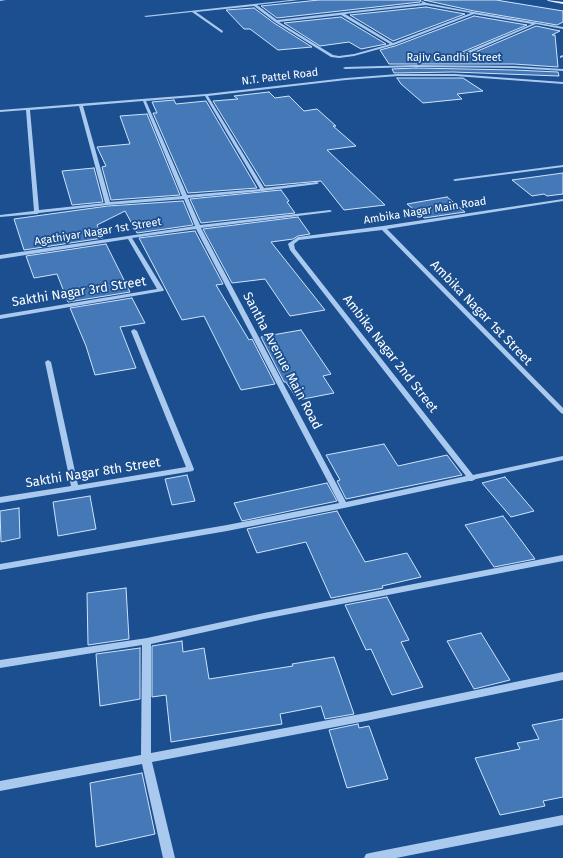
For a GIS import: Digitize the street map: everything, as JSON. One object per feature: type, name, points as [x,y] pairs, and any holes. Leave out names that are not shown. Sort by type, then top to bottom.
[{"type":"main road","points":[[549,0],[563,3]]},
{"type":"street","points":[[0,0],[5,0]]},
{"type":"street","points":[[146,16],[298,0]]},
{"type":"street","points":[[419,0],[426,4]]},
{"type":"street","points":[[276,21],[426,4],[563,28]]},
{"type":"street","points":[[255,5],[276,21],[332,56],[339,57],[354,56],[393,44],[474,13]]},
{"type":"street","points":[[194,12],[222,32]]},
{"type":"street","points":[[341,13],[393,44]]},
{"type":"street","points":[[457,57],[537,23]]},
{"type":"street","name":"Rajiv Gandhi Street","points":[[345,68],[436,66],[514,67],[563,70]]},
{"type":"street","name":"N.T. Pattel Road","points":[[0,111],[81,106],[206,95],[346,79],[398,75],[455,75],[563,83]]},
{"type":"street","points":[[206,95],[263,190]]},
{"type":"street","name":"Santha Avenue Main Road","points":[[144,100],[198,227],[344,505]]},
{"type":"street","points":[[81,106],[108,204]]},
{"type":"street","points":[[28,109],[37,213]]},
{"type":"street","points":[[455,180],[563,166]]},
{"type":"street","points":[[0,216],[108,204],[263,190],[317,183]]},
{"type":"street","name":"Ambika Nagar Main Road","points":[[291,244],[298,240],[563,200]]},
{"type":"street","name":"Agathiyar Nagar 1st Street","points":[[0,257],[198,227],[330,211]]},
{"type":"street","name":"Ambika Nagar 1st Street","points":[[383,228],[563,412]]},
{"type":"street","name":"Sakthi Nagar 3rd Street","points":[[0,316],[161,290],[130,237]]},
{"type":"street","name":"Ambika Nagar 2nd Street","points":[[291,244],[292,249],[472,479]]},
{"type":"street","name":"Sakthi Nagar 8th Street","points":[[0,500],[190,469],[134,331]]},
{"type":"street","points":[[48,362],[75,488]]},
{"type":"street","points":[[0,567],[227,528],[472,479],[563,458]]},
{"type":"street","points":[[0,664],[147,641],[264,616],[563,558]]},
{"type":"street","points":[[147,641],[146,759],[168,858]]},
{"type":"street","points":[[0,786],[366,717],[563,676]]},
{"type":"street","points":[[370,858],[563,820]]},
{"type":"building","points":[[319,0],[421,0],[420,2],[277,18],[261,6]]},
{"type":"building","points":[[424,0],[496,0],[563,11],[563,22],[557,25],[474,11]]},
{"type":"building","points":[[426,7],[465,14],[393,41],[350,15]]},
{"type":"building","points":[[254,8],[274,23],[312,47],[278,50],[250,29],[244,29],[226,10]]},
{"type":"building","points":[[474,16],[527,25],[455,55],[455,59],[459,59],[536,26],[560,31],[552,35],[555,35],[558,67],[514,64],[389,64],[380,50],[395,46]]},
{"type":"building","points":[[341,17],[386,44],[361,49],[349,42],[320,46],[284,23]]},
{"type":"building","points":[[416,68],[558,72],[559,76],[453,72],[394,73],[392,69]]},
{"type":"building","points":[[397,78],[463,78],[483,91],[457,94],[462,99],[423,103],[401,84]]},
{"type":"building","points":[[269,92],[275,98],[289,96],[304,111],[317,109],[336,126],[333,126],[356,146],[327,150],[385,205],[344,210],[321,181],[265,186],[213,101],[238,99],[234,96]]},
{"type":"building","points":[[174,100],[176,104],[206,101],[257,188],[188,193],[153,113],[157,113],[152,102]]},
{"type":"building","points":[[147,114],[180,195],[111,200],[102,167],[106,166],[97,147],[130,144],[120,116]]},
{"type":"building","points":[[94,168],[103,202],[72,205],[62,171]]},
{"type":"building","points":[[563,173],[563,194],[547,196],[544,194],[532,196],[512,180]]},
{"type":"building","points":[[281,190],[295,213],[201,223],[190,199]]},
{"type":"building","points":[[447,197],[465,212],[424,218],[407,204]]},
{"type":"building","points":[[183,201],[193,225],[137,233],[125,211],[97,225],[103,238],[24,250],[14,219],[108,206]]},
{"type":"building","points":[[298,217],[310,234],[298,236],[293,239],[271,242],[325,310],[290,316],[265,279],[232,283],[203,229]]},
{"type":"building","points":[[195,231],[223,284],[216,285],[249,340],[252,339],[275,384],[241,390],[204,316],[182,320],[139,238]]},
{"type":"building","points":[[106,244],[130,292],[68,302],[57,274],[34,278],[26,256]]},
{"type":"building","points":[[132,298],[145,323],[120,327],[136,368],[95,375],[86,346],[70,308]]},
{"type":"building","points":[[301,330],[331,374],[323,376],[334,393],[298,400],[286,382],[284,382],[261,337]]},
{"type":"building","points":[[384,444],[398,466],[447,455],[462,475],[346,499],[337,481],[340,480],[326,455]]},
{"type":"building","points":[[187,475],[195,501],[172,505],[165,479]]},
{"type":"building","points":[[505,477],[534,511],[511,517],[482,483]]},
{"type":"building","points":[[327,483],[337,501],[242,521],[234,503]]},
{"type":"building","points":[[90,496],[96,529],[58,536],[53,502]]},
{"type":"building","points":[[19,508],[20,538],[1,542],[0,511]]},
{"type":"building","points":[[337,511],[365,562],[407,553],[421,577],[382,586],[383,588],[331,598],[306,542],[257,553],[247,529]]},
{"type":"building","points":[[503,516],[535,559],[494,567],[465,525]]},
{"type":"building","points":[[126,588],[129,639],[88,645],[87,593]]},
{"type":"building","points":[[387,597],[409,640],[401,642],[423,687],[392,695],[371,649],[366,650],[345,605]]},
{"type":"building","points":[[481,633],[510,680],[474,689],[447,641]]},
{"type":"building","points":[[182,641],[183,652],[204,648],[209,679],[293,666],[292,664],[334,657],[354,714],[325,719],[321,706],[280,714],[282,724],[171,742],[166,695],[152,697],[152,646]]},
{"type":"building","points":[[140,648],[140,699],[100,706],[96,654]]},
{"type":"building","points":[[563,719],[563,797],[543,801],[545,806],[500,815],[475,758],[520,749],[517,743],[539,739],[532,725]]},
{"type":"building","points":[[358,724],[359,728],[369,726],[388,779],[347,788],[329,730]]},
{"type":"building","points":[[142,773],[155,834],[96,847],[90,783]]}]
